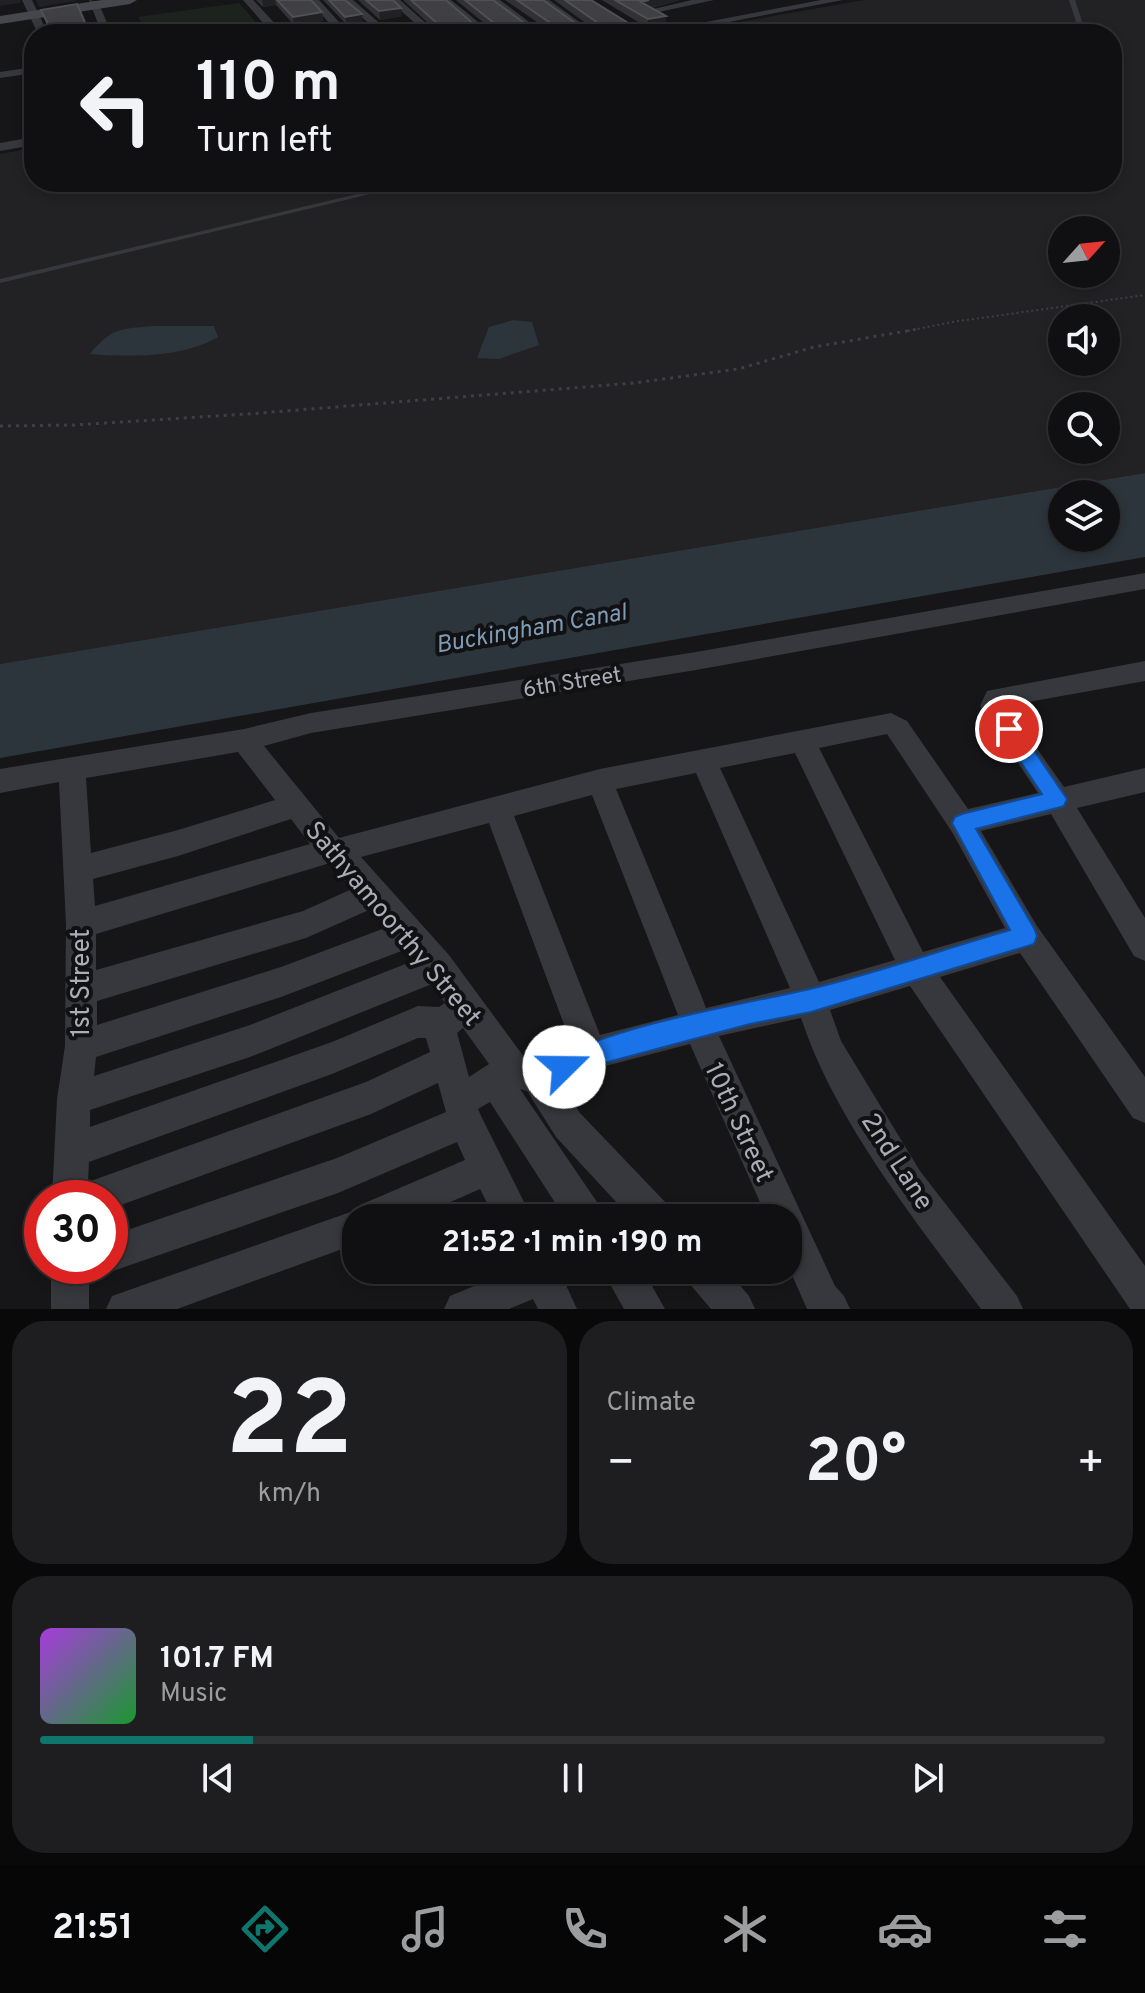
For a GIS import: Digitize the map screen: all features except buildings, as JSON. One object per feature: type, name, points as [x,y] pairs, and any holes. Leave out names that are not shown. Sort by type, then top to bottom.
[{"type":"main road","points":[[0,17],[30,8],[130,0]]},
{"type":"street","points":[[248,0],[268,24]]},
{"type":"street","points":[[314,0],[335,24]]},
{"type":"street","points":[[351,0],[347,0],[375,24]]},
{"type":"street","points":[[394,0],[422,24]]},
{"type":"street","points":[[445,0],[475,24]]},
{"type":"street","points":[[493,0],[526,24]]},
{"type":"street","points":[[542,0],[577,24]]},
{"type":"street","points":[[677,24],[650,8],[707,0],[740,19]]},
{"type":"street","points":[[745,0],[773,13]]},
{"type":"street","points":[[786,0],[802,8]]},
{"type":"street","points":[[713,24],[838,0]]},
{"type":"street","points":[[90,2],[102,24]]},
{"type":"street","points":[[674,6],[706,24]]},
{"type":"street","points":[[0,75],[24,71]]},
{"type":"street","points":[[0,147],[24,143]]},
{"type":"street","name":"6th Street","points":[[0,781],[244,740],[311,723],[696,661],[1145,581]]},
{"type":"street","points":[[1145,671],[996,698],[993,706],[1057,799],[1145,946]]},
{"type":"street","points":[[81,924],[334,850],[600,781],[803,743],[891,723],[898,728],[962,823],[1026,936],[1145,1106]]},
{"type":"street","name":"Sathyamoorthy Street","points":[[244,740],[334,850],[438,966],[456,1014],[515,1076]]},
{"type":"street","points":[[803,743],[916,969],[1145,1298]]},
{"type":"street","name":"2nd Lane","points":[[704,761],[811,1000],[828,1050],[908,1183],[1004,1309]]},
{"type":"street","name":"1st Street","points":[[71,1180],[74,1099],[81,1046],[81,924],[72,768]]},
{"type":"street","points":[[962,823],[1145,780]]},
{"type":"street","name":"10th Street","points":[[600,781],[642,898],[696,1026],[779,1204]]},
{"type":"street","points":[[76,870],[178,843],[296,805]]},
{"type":"street","points":[[497,807],[591,1054]]},
{"type":"street","points":[[81,990],[306,924],[374,893]]},
{"type":"street","points":[[81,1046],[281,982],[409,934]]},
{"type":"street","points":[[128,1248],[338,1175],[462,1111],[515,1076],[696,1026],[811,1000],[1026,936]]},
{"type":"street","points":[[74,1099],[250,1041],[438,966]]},
{"type":"street","points":[[456,1014],[441,1033],[448,1061],[462,1111],[507,1204]]},
{"type":"street","points":[[72,1151],[332,1058],[418,1022],[456,1014]]},
{"type":"street","points":[[128,1185],[371,1097],[448,1061]]},
{"type":"street","points":[[515,1076],[579,1204]]},
{"type":"street","points":[[515,1076],[568,1125],[642,1204]]},
{"type":"street","points":[[405,1204],[489,1167]]},
{"type":"street","points":[[125,1309],[342,1231]]},
{"type":"street","points":[[802,1255],[822,1299],[831,1309]]},
{"type":"street","points":[[70,1309],[72,1284]]},
{"type":"street","points":[[630,1284],[646,1309]]},
{"type":"street","points":[[714,1284],[736,1309]]},
{"type":"street","points":[[463,1309],[546,1285]]},
{"type":"lane","points":[[1072,0],[1080,24]]},
{"type":"lane","points":[[0,281],[375,192]]},
{"type":"path","points":[[0,426],[74,425],[217,416],[634,383],[738,369],[814,347],[856,342],[952,322],[1145,295]]},
{"type":"shaded area","points":[[864,0],[1145,0],[1145,473],[1103,480],[1048,480],[1048,489],[0,664],[0,154],[24,150],[24,192],[1122,192],[1122,24],[728,24]]},
{"type":"shaded area","points":[[239,3],[258,24],[142,24],[138,17]]},
{"type":"water","points":[[513,320],[532,322],[539,345],[499,359],[477,358],[489,327]]},
{"type":"water","points":[[154,326],[214,326],[218,337],[189,349],[172,352],[90,354],[111,334]]},
{"type":"water","name":"Buckingham Canal","points":[[1145,473],[1145,557],[0,758],[0,664],[1048,489],[1048,552],[1120,552],[1120,480],[1103,480]]},
{"type":"route","points":[[564,1067],[591,1054],[750,1012],[811,1000],[1026,936],[962,823],[1057,799],[1009,729]]}]
